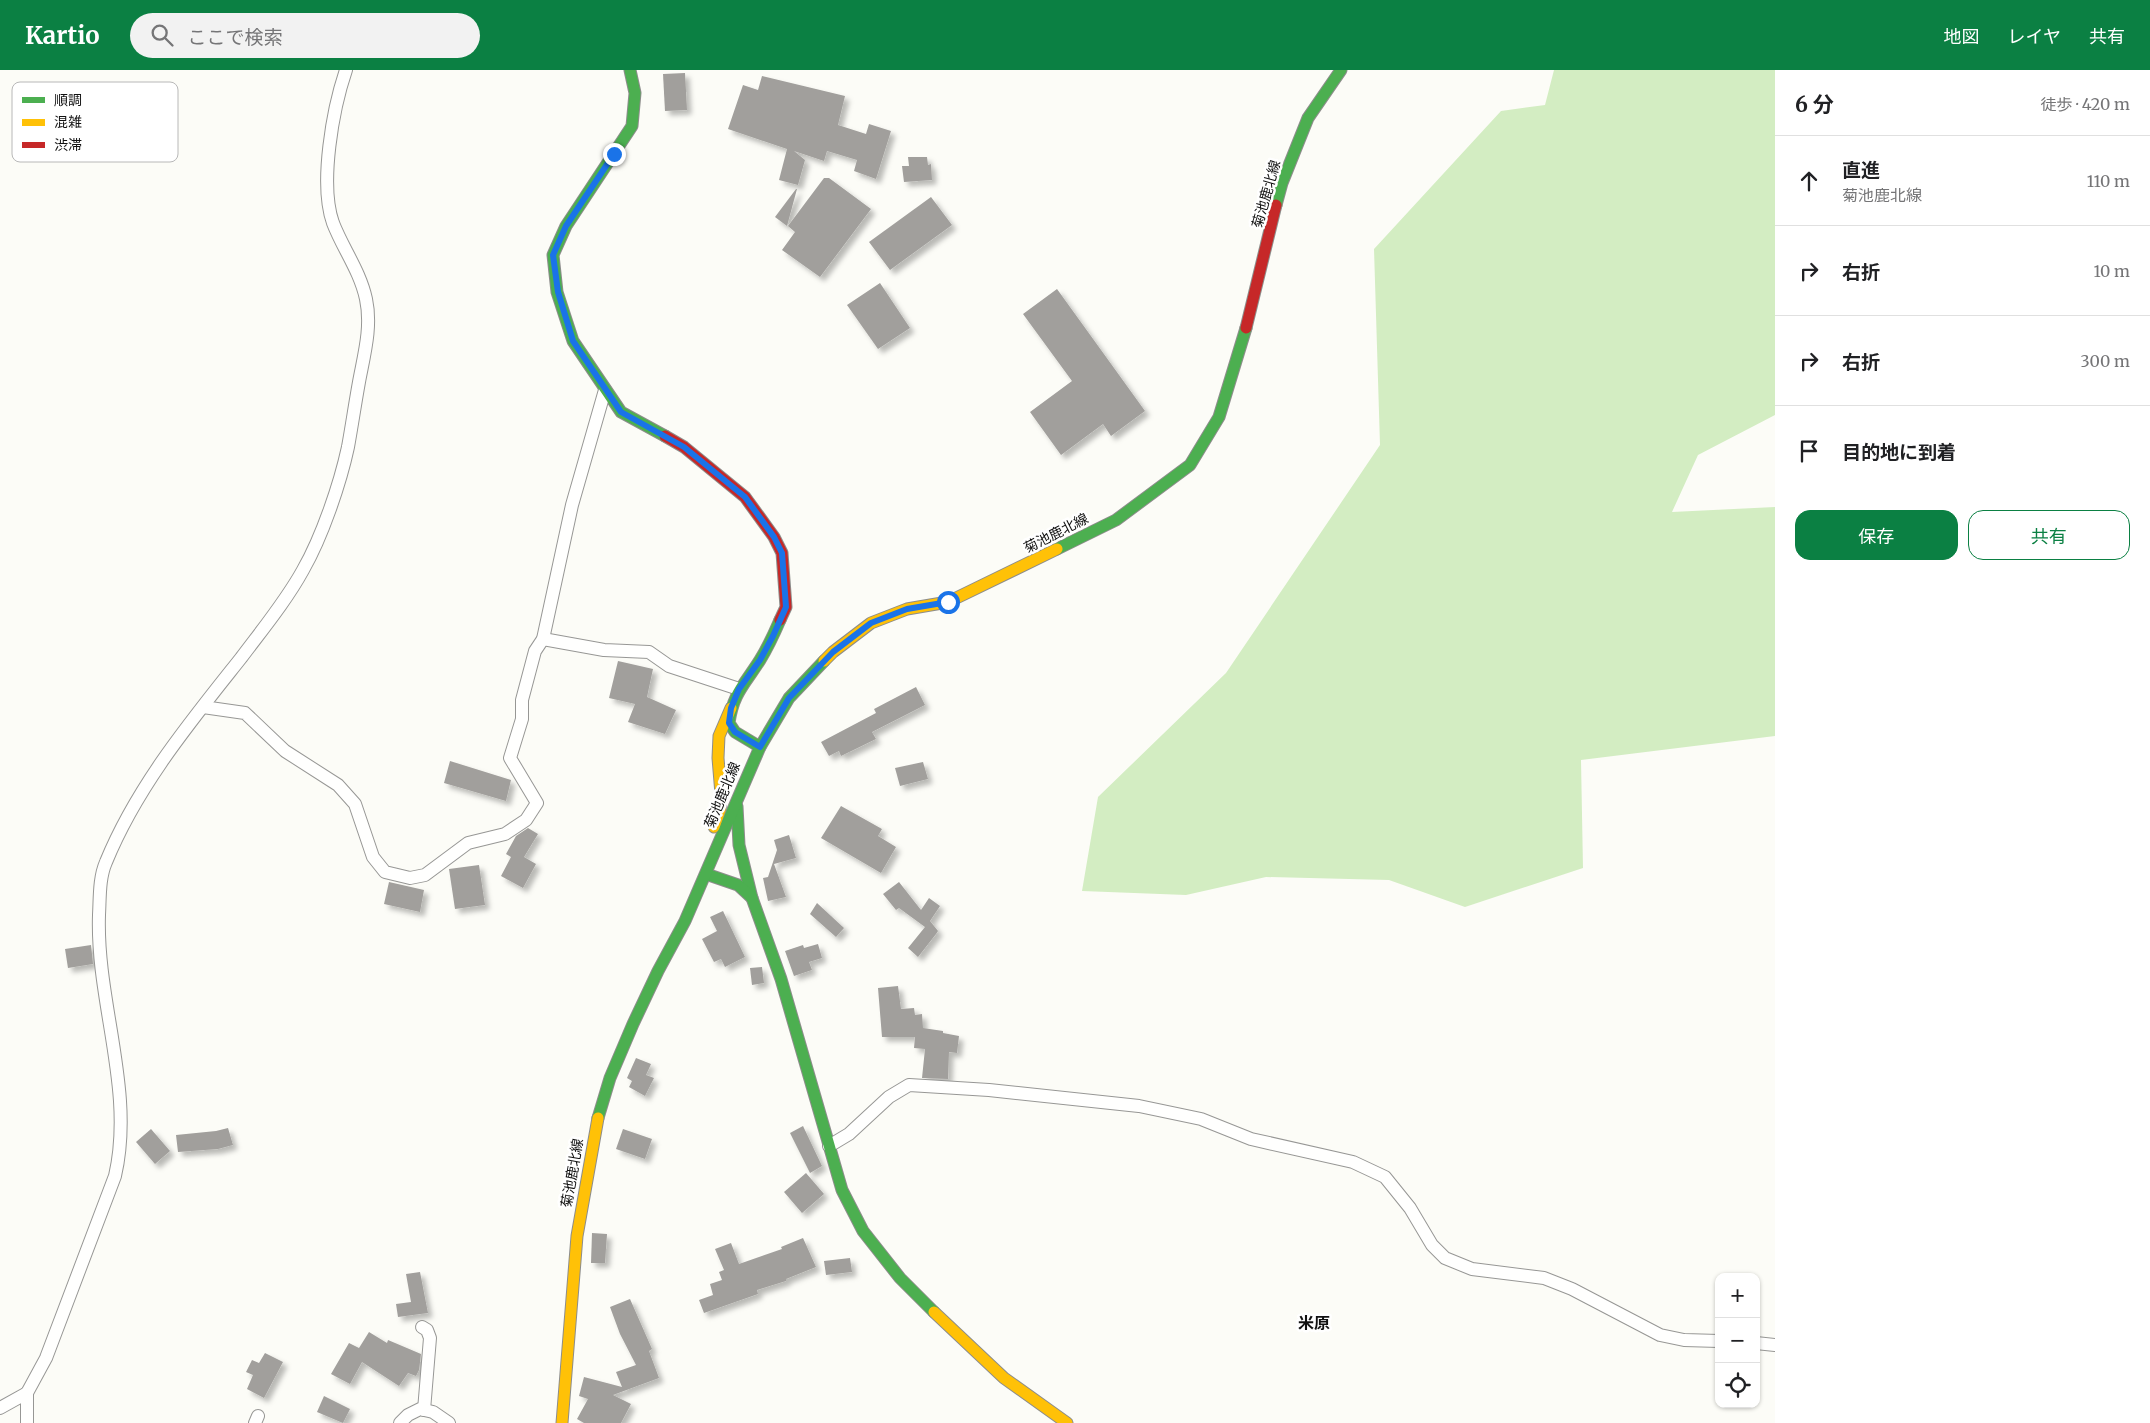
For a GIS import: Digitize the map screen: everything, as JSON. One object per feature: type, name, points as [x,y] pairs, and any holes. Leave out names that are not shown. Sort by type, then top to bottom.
[{"type":"main road","points":[[630,70],[635,93],[632,126],[566,226],[553,255],[558,292],[573,341],[621,412],[684,447],[745,497],[774,537],[782,553],[786,607],[760,660],[739,689],[731,708],[721,724],[717,739],[720,808],[709,841],[698,892]]},
{"type":"main road","name":"菊池鹿北線","points":[[562,1423],[577,1236],[596,1124],[610,1078],[633,1024],[698,892],[737,796],[760,747],[789,698],[833,652],[871,623],[907,609],[948,602],[1036,560],[1116,520],[1190,464],[1219,417],[1241,348],[1282,183],[1308,118],[1341,70]]},
{"type":"main road","points":[[731,708],[729,723],[735,732],[760,747]]},
{"type":"main road","points":[[737,796],[737,825],[740,851],[749,879],[752,898],[781,979],[842,1190],[864,1231],[900,1278],[1004,1378],[1067,1423]]},
{"type":"main road","points":[[706,874],[738,885],[752,898]]},
{"type":"street","points":[[27,1423],[27,1393],[46,1358],[115,1176],[121,1150],[119,1092],[98,931],[100,890],[105,865],[119,835],[159,766],[268,622],[304,569],[329,512],[347,451],[368,337],[366,301],[356,268],[332,221],[326,177],[339,91],[346,70]]},
{"type":"street","points":[[203,707],[245,713],[285,751],[338,785],[355,804],[373,857],[385,872],[410,878],[425,875],[468,843],[505,834],[526,820],[537,803],[510,758],[522,719],[524,692],[536,651],[543,639],[572,505],[605,390]]},
{"type":"street","points":[[543,639],[604,650],[649,652],[669,666],[739,689]]},
{"type":"street","points":[[829,1146],[849,1134],[889,1097],[909,1085],[989,1090],[1139,1106],[1183,1115],[1201,1119],[1251,1139],[1353,1162],[1385,1177],[1410,1208],[1432,1245],[1445,1258],[1472,1269],[1544,1278],[1572,1289],[1660,1335],[1684,1340],[1715,1341]]},
{"type":"street","points":[[422,1326],[427,1330],[430,1338],[424,1410]]},
{"type":"street","points":[[1760,1343],[1775,1345]]},
{"type":"street","points":[[0,1408],[27,1393]]},
{"type":"street","points":[[400,1423],[408,1415],[420,1409],[433,1412],[449,1423]]},
{"type":"green space","points":[[1554,70],[1775,70],[1775,415],[1698,455],[1672,512],[1775,507],[1775,736],[1581,760],[1583,868],[1465,907],[1389,880],[1266,877],[1186,895],[1082,891],[1098,797],[1226,673],[1380,445],[1374,249],[1501,111],[1545,105]]},
{"type":"building","points":[[685,73],[687,110],[665,111],[663,74]]},
{"type":"building","points":[[762,76],[845,96],[838,125],[866,134],[869,124],[891,131],[876,179],[854,171],[857,160],[827,151],[824,161],[794,151],[805,160],[798,185],[779,180],[787,149],[728,129],[743,85],[758,90]]},
{"type":"building","points":[[908,157],[927,157],[928,165],[931,164],[932,180],[904,182],[902,166],[909,166]]},
{"type":"building","points":[[824,178],[829,178],[871,209],[820,277],[782,250],[795,232],[788,226]]},
{"type":"building","points":[[797,189],[787,226],[775,217]]},
{"type":"building","points":[[931,197],[952,225],[890,270],[869,242]]},
{"type":"building","points":[[880,283],[910,328],[878,349],[847,305]]},
{"type":"building","points":[[1057,289],[1145,411],[1111,436],[1103,424],[1061,455],[1030,412],[1072,381],[1023,314]]},
{"type":"building","points":[[618,661],[653,669],[647,697],[676,710],[665,734],[628,722],[635,704],[609,698]]},
{"type":"building","points":[[916,687],[925,705],[872,732],[876,739],[841,756],[839,751],[829,756],[821,742],[876,713],[874,709]]},
{"type":"building","points":[[450,761],[511,780],[506,801],[444,783]]},
{"type":"building","points":[[923,762],[928,779],[900,786],[895,768]]},
{"type":"building","points":[[841,806],[882,829],[878,836],[896,847],[881,873],[821,838]]},
{"type":"building","points":[[528,828],[538,834],[524,857],[536,864],[523,888],[501,876],[511,857],[506,854],[516,836]]},
{"type":"building","points":[[789,835],[796,858],[774,864],[786,897],[768,901],[763,878],[768,877],[777,850],[774,840]]},
{"type":"building","points":[[479,865],[485,905],[455,909],[449,869]]},
{"type":"building","points":[[389,882],[424,890],[420,912],[384,904]]},
{"type":"building","points":[[899,882],[921,910],[929,898],[940,906],[930,921],[938,931],[918,957],[908,948],[925,927],[899,908],[896,910],[883,894]]},
{"type":"building","points":[[817,903],[844,928],[836,937],[810,914]]},
{"type":"building","points":[[723,911],[745,957],[725,967],[721,959],[714,962],[702,939],[717,931],[710,917]]},
{"type":"building","points":[[818,944],[822,958],[809,962],[812,970],[794,976],[785,951],[803,945],[804,948]]},
{"type":"building","points":[[91,945],[93,964],[68,968],[65,949]]},
{"type":"building","points":[[762,967],[764,983],[752,985],[750,968]]},
{"type":"building","points":[[898,986],[901,1009],[914,1008],[915,1015],[922,1014],[923,1028],[959,1036],[957,1053],[949,1052],[948,1079],[922,1078],[925,1049],[914,1048],[915,1037],[882,1037],[878,988]]},
{"type":"building","points":[[636,1058],[651,1064],[646,1075],[654,1078],[645,1096],[629,1087],[632,1081],[627,1078]]},
{"type":"building","points":[[803,1126],[822,1166],[810,1173],[790,1133]]},
{"type":"building","points":[[228,1128],[233,1145],[218,1149],[178,1152],[176,1135]]},
{"type":"building","points":[[151,1129],[170,1151],[155,1164],[136,1142]]},
{"type":"building","points":[[623,1129],[652,1139],[645,1159],[616,1149]]},
{"type":"building","points":[[806,1173],[824,1194],[802,1213],[784,1192]]},
{"type":"building","points":[[592,1233],[607,1234],[605,1263],[591,1263]]},
{"type":"building","points":[[803,1238],[816,1267],[786,1279],[786,1281],[757,1290],[758,1294],[704,1313],[699,1300],[713,1295],[710,1284],[722,1280],[719,1272],[724,1270],[715,1249],[731,1243],[739,1264],[782,1249],[781,1247]]},
{"type":"building","points":[[850,1258],[852,1272],[826,1275],[824,1261]]},
{"type":"building","points":[[420,1272],[428,1313],[398,1317],[396,1304],[411,1302],[406,1274]]},
{"type":"building","points":[[630,1299],[652,1349],[649,1351],[659,1378],[613,1395],[631,1404],[621,1423],[584,1423],[577,1419],[588,1399],[579,1396],[584,1377],[622,1387],[616,1372],[636,1365],[620,1334],[610,1307]]},
{"type":"building","points":[[369,1332],[387,1343],[388,1340],[421,1354],[419,1370],[416,1376],[408,1373],[399,1386],[362,1362],[350,1384],[331,1374],[349,1343],[359,1348]]},
{"type":"building","points":[[265,1353],[283,1362],[264,1398],[247,1389],[253,1375],[246,1372],[252,1360],[259,1363]]},
{"type":"building","points":[[324,1396],[350,1409],[343,1423],[317,1412]]},
{"type":"traffic: fast","points":[[630,70],[635,93],[632,126],[566,226],[553,255],[557,292],[573,341],[621,412],[665,436]]},
{"type":"traffic: fast","points":[[1276,205],[1282,183],[1308,118],[1341,70]]},
{"type":"traffic: fast","points":[[1057,549],[1116,520],[1190,465],[1219,417],[1246,328]]},
{"type":"traffic: fast","points":[[760,747],[735,732],[729,723],[733,704],[740,689],[763,655],[780,620]]},
{"type":"traffic: fast","points":[[598,1118],[610,1078],[633,1024],[658,971],[685,921],[760,747],[789,698],[824,661]]},
{"type":"traffic: fast","points":[[737,806],[739,845],[752,898]]},
{"type":"traffic: fast","points":[[706,874],[738,885],[752,898],[781,979],[842,1190],[863,1231],[900,1278],[934,1312]]},
{"type":"traffic: slow","points":[[824,661],[871,623],[907,609],[948,602],[1057,549]]},
{"type":"traffic: slow","points":[[714,827],[720,810],[721,794],[718,758],[719,736],[731,708]]},
{"type":"traffic: slow","points":[[562,1423],[577,1236],[598,1118]]},
{"type":"traffic: slow","points":[[934,1312],[1004,1378],[1067,1423]]},
{"type":"traffic: jam","points":[[1246,328],[1276,205]]},
{"type":"traffic: jam","points":[[665,436],[684,447],[745,497],[774,537],[782,553],[786,607],[780,620]]},
{"type":"district","name":"米原","points":[[1314,1323]]},
{"type":"route","points":[[614,154],[566,226],[553,255],[558,292],[573,341],[621,412],[684,447],[745,497],[774,537],[782,553],[786,607],[760,660],[739,689],[731,708],[729,723],[735,732],[760,747],[789,698],[833,652],[871,623],[907,609],[948,602]]}]
